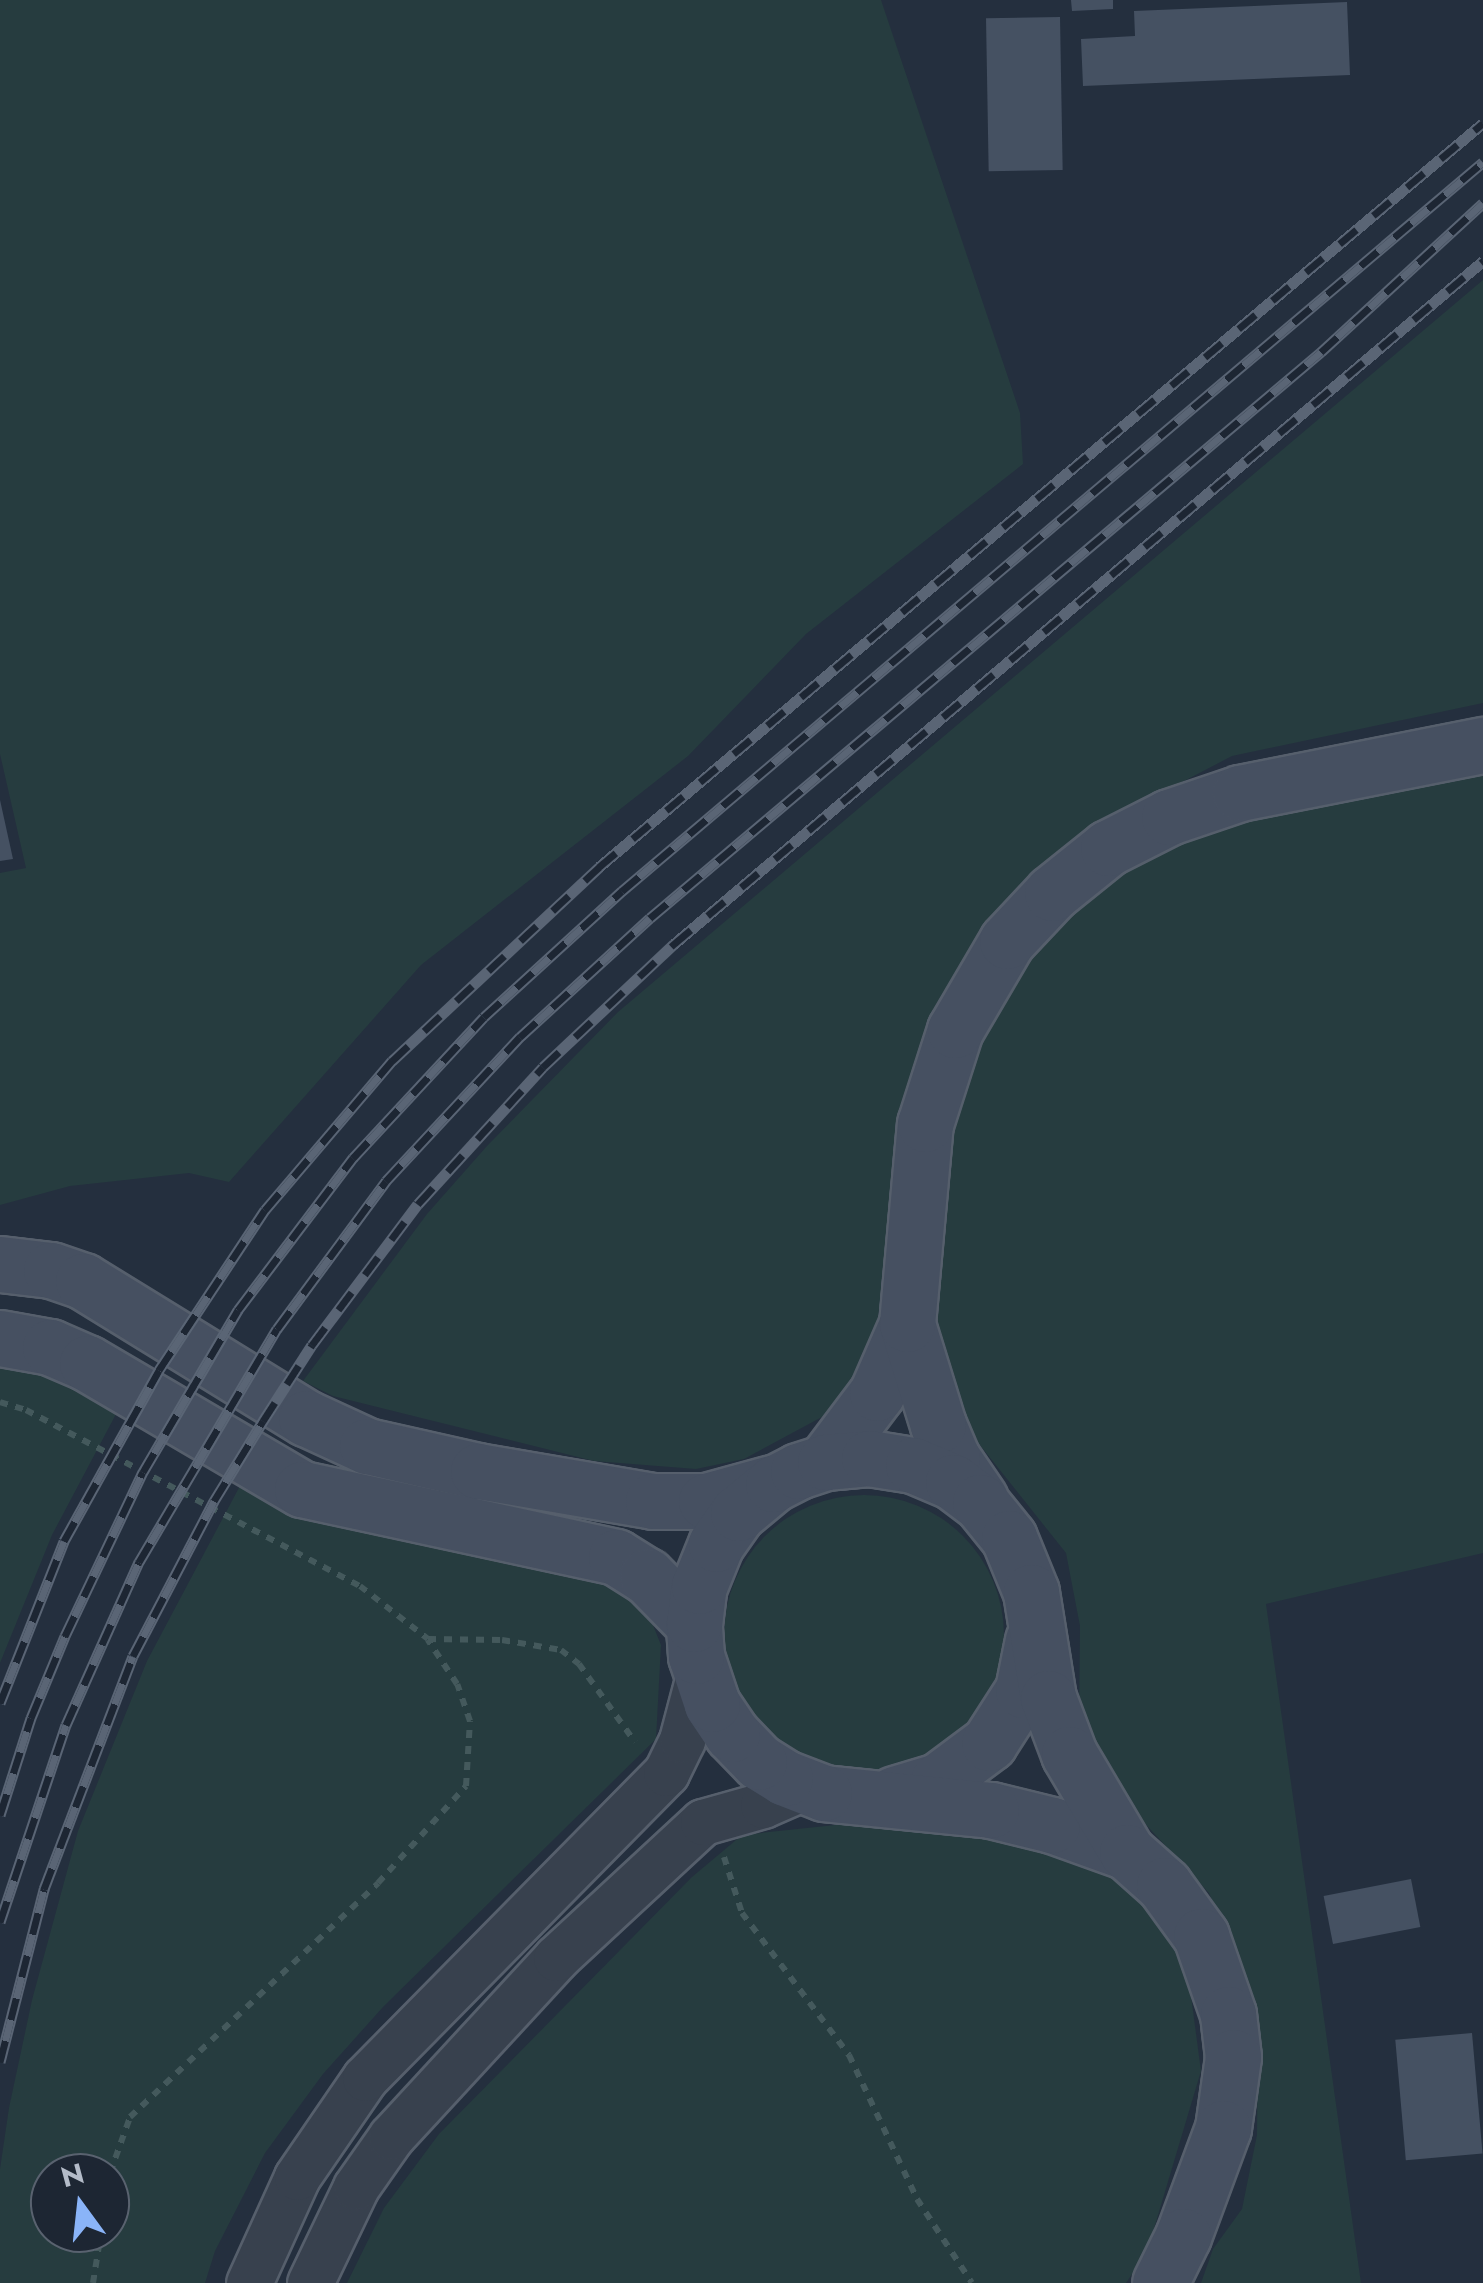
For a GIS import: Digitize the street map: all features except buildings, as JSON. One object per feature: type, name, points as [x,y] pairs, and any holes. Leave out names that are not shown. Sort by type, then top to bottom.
[{"type":"main road","points":[[1160,2283],[1183,2236],[1224,2128],[1233,2044],[1224,1998],[1202,1936],[1171,1892],[1126,1852],[1070,1754],[1048,1698],[1031,1592],[1020,1559],[952,1458],[916,1363],[907,1324],[925,1124],[944,1054],[972,994],[1008,941],[1052,894],[1108,848],[1168,817],[1240,793],[1483,745]]},
{"type":"main road","points":[[0,1264],[50,1270],[83,1281],[306,1418],[388,1452],[673,1503],[732,1497],[802,1471],[869,1458],[912,1464],[953,1482],[987,1510]]},
{"type":"main road","points":[[907,1324],[876,1393],[802,1471],[738,1513],[716,1544],[699,1586],[697,1648],[712,1704],[732,1734],[768,1767],[804,1787],[845,1796],[1012,1814],[1126,1852]]},
{"type":"main road","points":[[0,1338],[50,1347],[87,1363],[302,1489],[616,1557],[647,1576],[697,1648]]},
{"type":"main road","points":[[876,1797],[938,1781],[989,1743],[1023,1690],[1034,1627]]},
{"type":"street","points":[[250,2283],[297,2177],[365,2078],[666,1773],[682,1740],[697,1648]]},
{"type":"street","points":[[310,2283],[356,2187],[391,2137],[556,1958],[703,1822],[763,1805],[804,1787]]},
{"type":"path","points":[[0,1402],[26,1410],[360,1586],[428,1639],[457,1684],[470,1721],[466,1786],[378,1883],[130,2118],[117,2153]]},
{"type":"path","points":[[428,1639],[502,1640],[561,1650],[580,1664],[633,1740]]},
{"type":"path","points":[[726,1866],[742,1913],[849,2055],[917,2199],[972,2283]]},
{"type":"path","points":[[93,2283],[97,2253]]},
{"type":"green space","points":[[0,0],[881,0],[1020,413],[1023,464],[806,634],[688,756],[421,965],[229,1182],[189,1173],[70,1186],[0,1205],[0,873],[26,868],[0,754]]},
{"type":"green space","points":[[1483,280],[1483,703],[1232,756],[1094,828],[1008,898],[963,967],[899,1122],[878,1319],[869,1357],[833,1411],[744,1459],[696,1469],[594,1461],[333,1396],[303,1381],[427,1214],[487,1146],[618,1012]]},
{"type":"green space","points":[[1483,773],[1483,1553],[1266,1604],[1361,2283],[1201,2283],[1213,2249],[1242,2209],[1257,2135],[1258,2010],[1209,1893],[1115,1791],[1079,1723],[1080,1626],[1066,1553],[975,1439],[944,1378],[935,1330],[936,1285],[954,1111],[989,1019],[1014,979],[1042,941],[1080,904],[1127,871],[1212,825]]},
{"type":"green space","points":[[0,1358],[124,1399],[52,1535],[0,1663]]},
{"type":"green space","points":[[242,1482],[558,1562],[626,1590],[651,1620],[661,1645],[656,1739],[383,2007],[323,2074],[265,2153],[215,2251],[205,2283],[0,2283],[0,2169],[9,2108],[32,2000],[78,1831],[147,1661]]},
{"type":"green space","points":[[864,1495],[917,1506],[963,1536],[993,1582],[1004,1635],[993,1688],[963,1734],[917,1764],[864,1775],[811,1764],[765,1734],[735,1688],[724,1635],[735,1582],[765,1536],[811,1506]]},
{"type":"green space","points":[[911,1817],[1082,1847],[1140,1891],[1188,1973],[1201,2071],[1147,2252],[1126,2283],[347,2283],[384,2208],[439,2134],[692,1877],[742,1835]]},
{"type":"railway","points":[[0,1703],[64,1541],[159,1370],[265,1210],[392,1061],[599,867],[1483,123]]},
{"type":"railway","points":[[0,1815],[31,1718],[65,1636],[143,1472],[238,1310],[353,1158],[484,1017],[622,891],[1483,162]]},
{"type":"railway","points":[[0,1922],[66,1725],[139,1562],[277,1329],[386,1181],[520,1037],[650,918],[1321,352],[1483,203]]},
{"type":"railway","points":[[0,2062],[44,1889],[133,1656],[214,1501],[263,1421],[312,1345],[418,1204],[543,1067],[674,944],[1483,261]]}]
